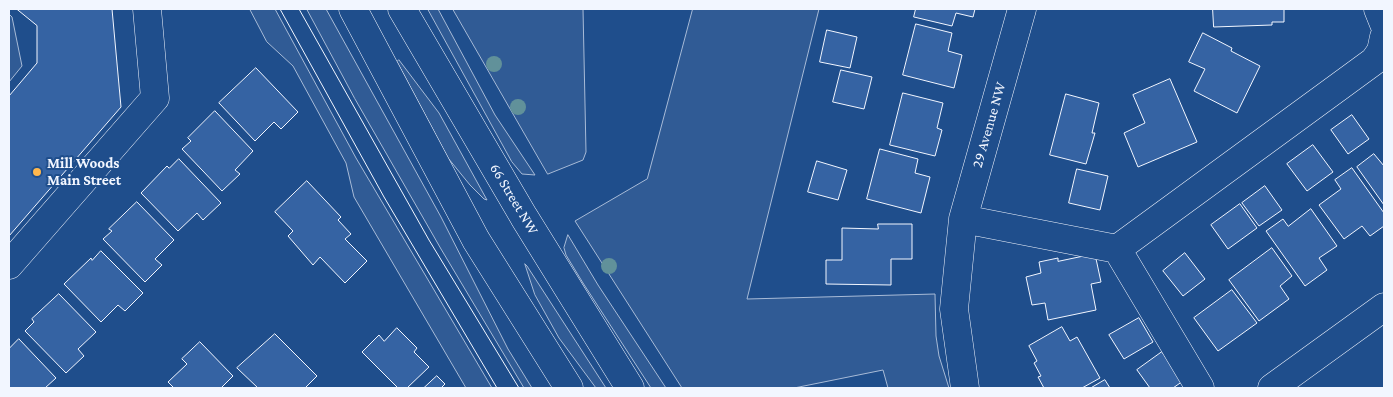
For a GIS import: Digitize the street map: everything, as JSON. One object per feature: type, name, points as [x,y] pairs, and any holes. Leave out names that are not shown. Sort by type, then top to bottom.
[{"type":"main road","points":[[9,265],[155,98],[147,9]]},
{"type":"main road","points":[[353,9],[476,240],[569,388]]},
{"type":"main road","name":"66 Street NW","points":[[402,9],[524,217],[630,388]]},
{"type":"main road","name":"29 Avenue NW","points":[[965,388],[954,309],[961,231],[1022,9]]},
{"type":"main road","points":[[1378,9],[1384,24]]},
{"type":"main road","points":[[961,231],[1117,248],[1381,50]]},
{"type":"main road","points":[[1117,248],[1200,388]]},
{"type":"main road","points":[[1272,388],[1384,307]]},
{"type":"shaded area","points":[[250,9],[275,9],[356,158],[492,388],[466,388],[354,197],[346,163],[293,66],[267,42]]},
{"type":"shaded area","points":[[307,9],[326,9],[441,217],[508,349],[532,388],[524,388],[441,249],[355,99]]},
{"type":"shaded area","points":[[428,9],[438,9],[495,115],[535,175],[522,174],[512,162]]},
{"type":"shaded area","points":[[453,9],[583,9],[586,152],[583,160],[548,174]]},
{"type":"shaded area","points":[[693,9],[819,9],[747,299],[935,294],[936,336],[939,356],[949,388],[888,388],[883,370],[794,388],[682,388],[575,221],[647,179]]},
{"type":"shaded area","points":[[9,14],[12,17],[22,66],[9,82]]},
{"type":"shaded area","points":[[399,60],[439,113],[487,200],[470,185],[448,158],[397,62]]},
{"type":"shaded area","points":[[568,235],[598,285],[666,388],[651,388],[583,283],[566,255],[564,248]]},
{"type":"shaded area","points":[[525,264],[606,388],[596,388],[559,338],[535,295]]},
{"type":"building","name":"Mill Woods Main Street","points":[[17,9],[112,9],[121,107],[9,236],[9,96],[37,63],[37,26]]},
{"type":"building","points":[[916,9],[975,9],[973,17],[956,13],[952,26],[914,17]]},
{"type":"building","points":[[1213,9],[1284,9],[1284,22],[1272,22],[1272,25],[1214,27]]},
{"type":"building","points":[[916,24],[952,33],[948,51],[962,55],[954,88],[903,75]]},
{"type":"building","points":[[827,30],[857,37],[850,68],[820,62]]},
{"type":"building","points":[[1203,33],[1232,48],[1231,51],[1260,66],[1237,113],[1194,91],[1205,69],[1189,62]]},
{"type":"building","points":[[256,68],[298,112],[281,129],[274,122],[255,141],[219,103]]},
{"type":"building","points":[[841,70],[872,77],[864,109],[833,102]]},
{"type":"building","points":[[1170,79],[1197,142],[1138,167],[1124,133],[1145,123],[1133,95]]},
{"type":"building","points":[[903,93],[943,103],[937,128],[942,130],[935,156],[890,145]]},
{"type":"building","points":[[1066,94],[1099,103],[1092,133],[1095,133],[1086,164],[1050,155]]},
{"type":"building","points":[[215,111],[253,151],[235,170],[240,174],[222,191],[182,149],[191,141],[188,138]]},
{"type":"building","points":[[1352,115],[1369,139],[1348,154],[1331,130]]},
{"type":"building","points":[[1313,145],[1333,172],[1307,191],[1287,164]]},
{"type":"building","points":[[880,149],[918,159],[915,173],[930,177],[921,213],[867,199]]},
{"type":"building","points":[[1374,154],[1384,166],[1384,205],[1357,167]]},
{"type":"building","points":[[179,159],[221,203],[203,220],[197,213],[178,231],[141,193],[167,166],[169,168]]},
{"type":"building","points":[[817,161],[847,170],[838,200],[808,192]]},
{"type":"building","points":[[1352,168],[1384,213],[1384,226],[1370,236],[1362,226],[1344,239],[1319,205],[1341,189],[1335,180]]},
{"type":"building","points":[[1077,169],[1108,176],[1100,210],[1069,203]]},
{"type":"building","points":[[307,181],[341,217],[338,220],[351,234],[345,239],[367,261],[345,283],[320,257],[313,265],[288,236],[293,231],[275,212]]},
{"type":"building","points":[[1265,186],[1282,210],[1259,226],[1242,203]]},
{"type":"building","points":[[137,202],[174,240],[155,259],[162,265],[145,282],[103,239],[112,231],[109,229]]},
{"type":"building","points":[[1240,204],[1257,228],[1228,249],[1211,225]]},
{"type":"building","points":[[1311,209],[1337,246],[1319,258],[1327,270],[1305,286],[1266,231],[1283,219],[1288,226]]},
{"type":"building","points":[[878,224],[912,224],[912,259],[891,259],[891,285],[826,284],[826,260],[842,260],[842,228],[878,229]]},
{"type":"building","points":[[1272,248],[1292,276],[1280,286],[1289,299],[1259,321],[1229,280]]},
{"type":"building","points":[[101,251],[143,293],[125,311],[118,305],[101,322],[64,284]]},
{"type":"building","points":[[1185,253],[1205,279],[1183,296],[1163,271]]},
{"type":"building","points":[[1095,254],[1101,282],[1091,284],[1096,310],[1048,320],[1045,303],[1032,305],[1026,277],[1041,273],[1039,262],[1058,258],[1058,261]]},
{"type":"building","points":[[1232,290],[1257,323],[1218,351],[1194,318]]},
{"type":"building","points":[[59,294],[96,332],[78,349],[84,356],[66,373],[25,331],[34,322],[32,319]]},
{"type":"building","points":[[1139,318],[1153,342],[1124,359],[1109,335]]},
{"type":"building","points":[[1062,327],[1070,341],[1077,337],[1100,378],[1082,388],[1044,388],[1038,377],[1041,376],[1034,363],[1037,361],[1029,346]]},
{"type":"building","points":[[397,328],[417,348],[414,352],[429,367],[407,388],[398,388],[362,352],[379,335],[384,341]]},
{"type":"building","points":[[275,334],[317,376],[305,388],[258,388],[237,368]]},
{"type":"building","points":[[19,339],[56,378],[45,388],[9,388],[9,349]]},
{"type":"building","points":[[200,342],[233,376],[221,388],[174,388],[168,382],[187,364],[182,359]]},
{"type":"building","points":[[1162,352],[1183,381],[1173,388],[1150,388],[1137,370]]},
{"type":"building","points":[[437,376],[445,384],[441,388],[424,388]]},
{"type":"building","points":[[1105,380],[1110,388],[1091,388]]},
{"type":"tram line","points":[[280,9],[384,197],[497,388]]},
{"type":"tram line","points":[[299,9],[429,240],[519,388]]},
{"type":"place","name":"Mill Woods Main Street","points":[[37,172]]}]
